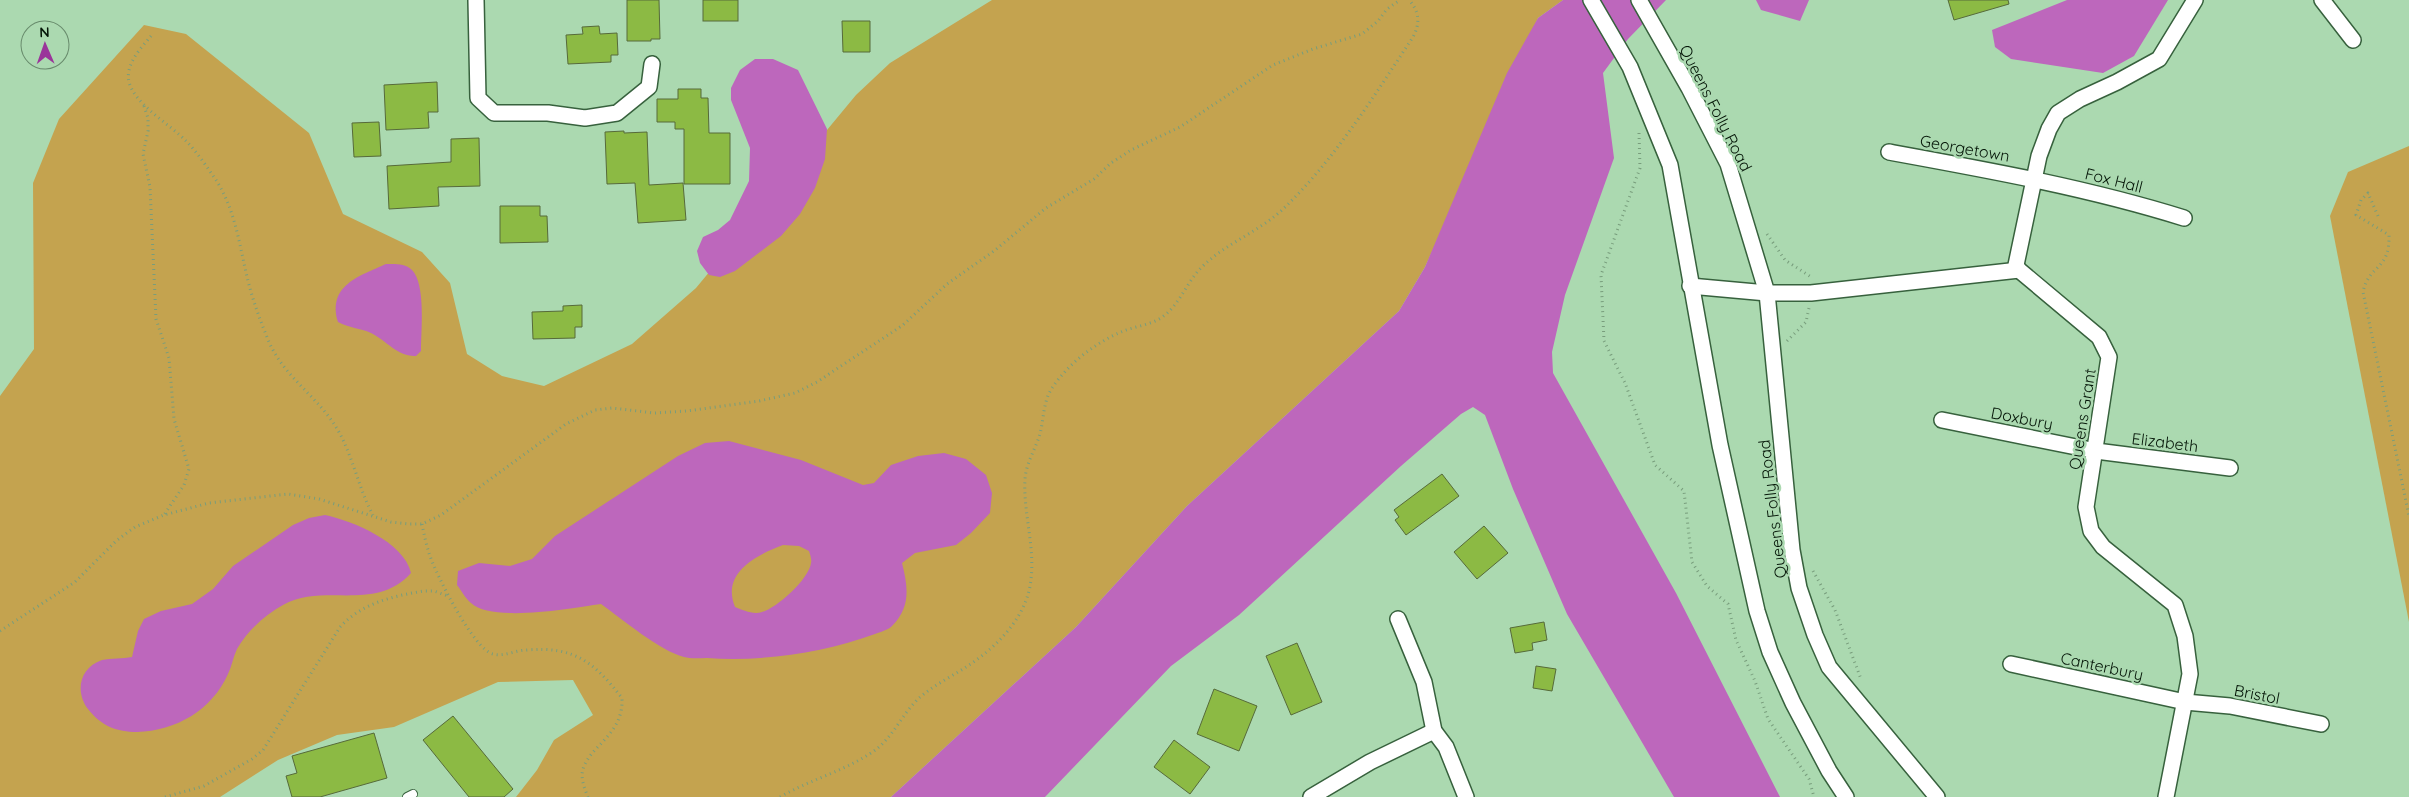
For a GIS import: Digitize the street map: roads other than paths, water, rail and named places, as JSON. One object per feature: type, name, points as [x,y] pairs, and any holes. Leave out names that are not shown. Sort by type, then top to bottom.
[{"type":"street","points":[[476,0],[478,98],[494,113],[548,113],[585,118],[617,113],[649,87],[652,64]]},
{"type":"street","name":"Queens Folly Road","points":[[1591,0],[1630,67],[1670,165],[1690,286],[1720,445],[1762,628],[1770,652],[1793,703],[1829,771],[1846,797]]},
{"type":"street","name":"Queens Folly Road","points":[[1639,0],[1689,88],[1728,164],[1767,293],[1792,550],[1799,588],[1815,634],[1829,667],[1937,797]]},
{"type":"street","points":[[1690,286],[1767,293],[1811,293],[2019,270],[2016,265],[2039,156],[2049,129],[2058,113],[2080,99],[2117,82],[2159,59],[2195,0]]},
{"type":"street","points":[[2322,0],[2353,40]]},
{"type":"street","name":"Georgetown","points":[[1889,152],[2034,179]]},
{"type":"street","name":"Fox Hall","points":[[2034,179],[2125,199],[2184,218]]},
{"type":"street","name":"Queens Grant","points":[[2019,270],[2099,337],[2109,357],[2086,507],[2090,531],[2103,548],[2175,605],[2185,636],[2190,674],[2166,797]]},
{"type":"street","name":"Doxbury","points":[[1942,420],[2096,451]]},
{"type":"street","name":"Elizabeth","points":[[2096,451],[2230,468]]},
{"type":"street","points":[[1398,619],[1424,682],[1434,730],[1446,747],[1466,797]]},
{"type":"street","name":"Canterbury","points":[[2011,664],[2185,702]]},
{"type":"street","name":"Bristol","points":[[2185,702],[2230,706],[2321,724]]},
{"type":"street","points":[[1311,797],[1370,762],[1434,730]]}]
